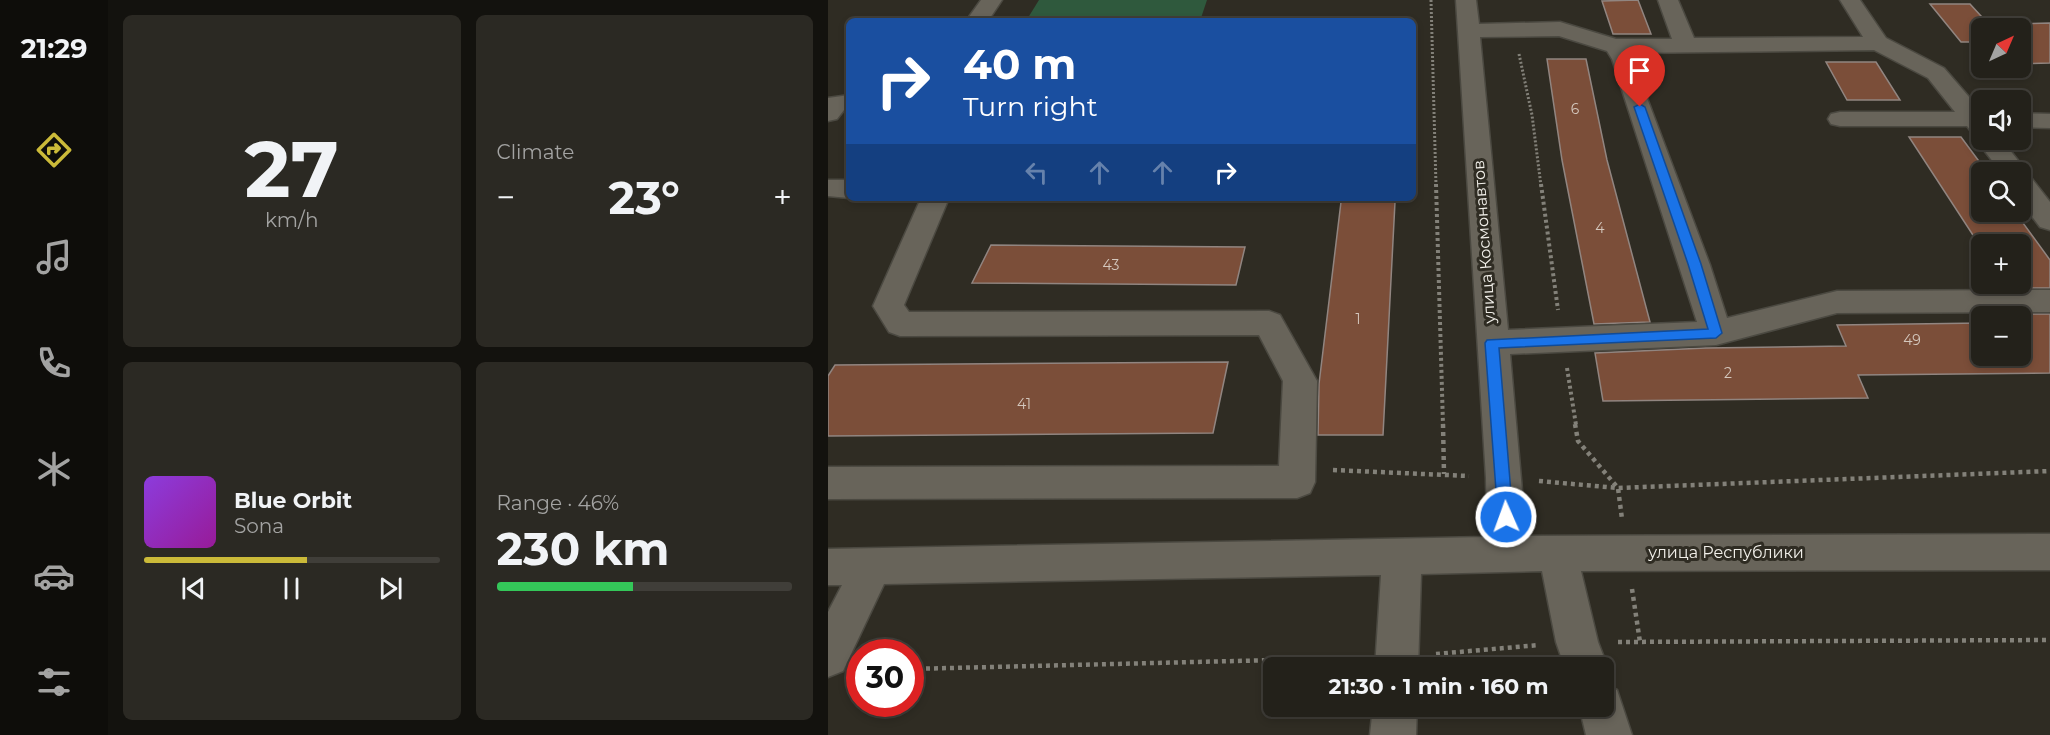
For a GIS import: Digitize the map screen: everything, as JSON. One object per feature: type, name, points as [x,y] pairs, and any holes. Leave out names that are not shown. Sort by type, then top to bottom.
[{"type":"street","points":[[979,18],[992,0]]},
{"type":"street","name":"улица Космонавтов","points":[[1466,0],[1504,478],[1507,556]]},
{"type":"street","points":[[1668,0],[1686,45]]},
{"type":"street","points":[[1850,0],[1878,44]]},
{"type":"street","points":[[1468,31],[1560,29],[1615,46],[1878,44],[1936,73],[1971,114]]},
{"type":"street","points":[[1615,46],[1623,59],[1695,264],[1716,333]]},
{"type":"street","points":[[828,114],[837,103],[846,102]]},
{"type":"street","points":[[1840,119],[1971,126]]},
{"type":"street","points":[[2031,120],[2050,121]]},
{"type":"street","points":[[828,188],[846,189]]},
{"type":"street","points":[[2031,196],[2050,221]]},
{"type":"street","points":[[828,483],[1297,482],[1300,381],[1269,323],[900,324],[888,306],[934,201]]},
{"type":"street","points":[[1492,343],[1716,333],[1837,302],[2050,301]]},
{"type":"street","name":"улица Республики","points":[[872,566],[1558,554],[2050,552]]},
{"type":"street","points":[[1558,554],[1582,655]]},
{"type":"street","points":[[1397,657],[1402,557]]},
{"type":"street","points":[[828,567],[872,566],[828,656]]},
{"type":"street","points":[[1394,735],[1395,717]]},
{"type":"street","points":[[1604,717],[1609,735]]},
{"type":"path","points":[[1431,0],[1443,474]]},
{"type":"path","points":[[1514,30],[1532,115],[1578,441],[1618,488],[2050,471]]},
{"type":"path","points":[[1529,657],[2050,640]]},
{"type":"path","points":[[924,669],[1263,664]]},
{"type":"green space","points":[[1039,0],[1207,0],[1201,18],[1028,18]]},
{"type":"building","points":[[1638,0],[1651,34],[1613,34],[1602,1]]},
{"type":"building","points":[[1930,4],[1970,4],[1983,18],[1971,18],[1971,42],[1961,42]]},
{"type":"building","points":[[2050,23],[2050,63],[2031,64],[2031,24]]},
{"type":"building","points":[[1547,59],[1586,59],[1607,160],[1650,322],[1594,324],[1562,160]]},
{"type":"building","points":[[1826,62],[1876,62],[1900,100],[1847,100]]},
{"type":"building","points":[[1909,137],[1961,137],[1980,162],[1971,162],[1971,222],[2022,222],[2050,260],[2050,288],[2031,288],[2031,234],[1972,234]]},
{"type":"building","points":[[1341,202],[1395,202],[1383,435],[1318,435],[1319,384]]},
{"type":"building","points":[[991,245],[1245,247],[1236,285],[972,283]]},
{"type":"building","points":[[2031,314],[2050,314],[2050,373],[1858,375],[1868,398],[1603,401],[1595,353],[1706,348],[1846,346],[1837,325],[1971,323],[1971,366],[2031,366]]},
{"type":"building","points":[[1228,362],[1213,433],[828,436],[828,376],[835,365]]},
{"type":"route","points":[[1506,517],[1492,343],[1716,333],[1695,264],[1640,107]]}]
